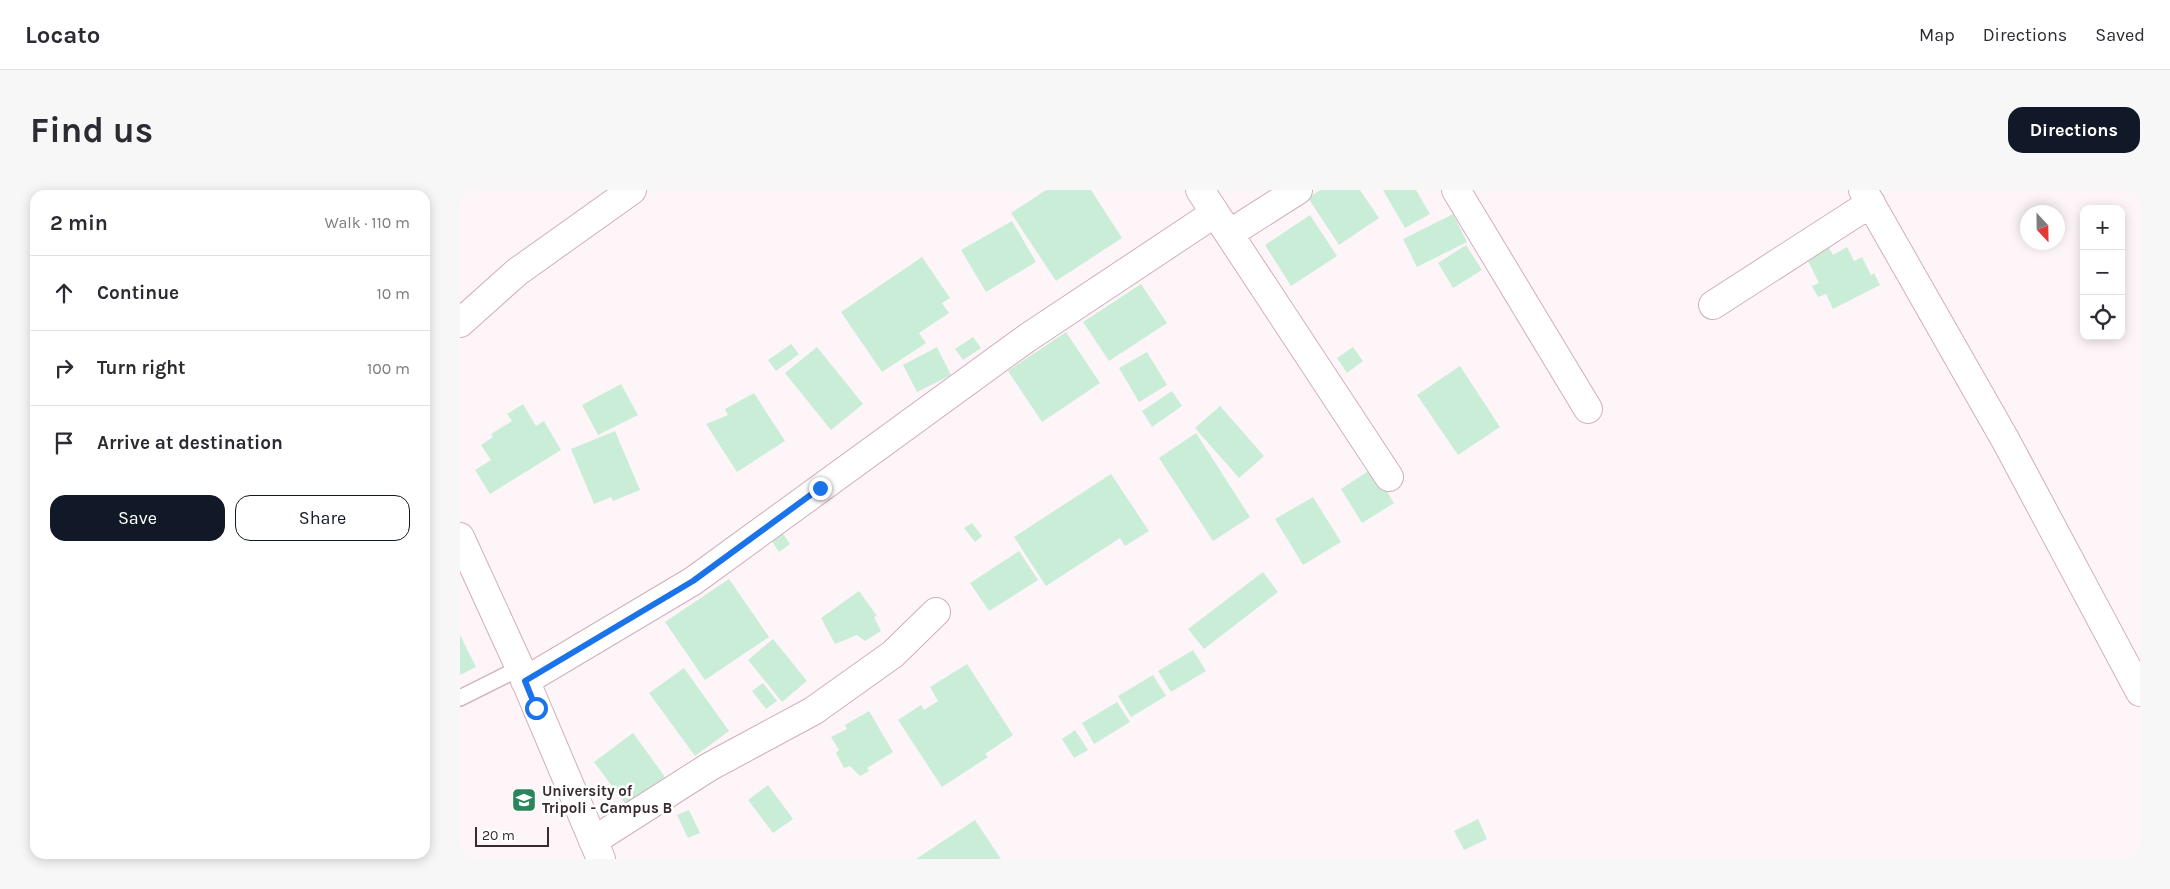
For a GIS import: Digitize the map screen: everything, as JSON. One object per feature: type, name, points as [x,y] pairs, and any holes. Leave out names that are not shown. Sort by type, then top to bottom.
[{"type":"street","points":[[460,323],[517,272],[632,190]]},
{"type":"street","points":[[1200,190],[1389,477]]},
{"type":"street","points":[[522,674],[693,581],[1027,338],[1222,224],[1298,190]]},
{"type":"street","points":[[1456,190],[1588,409]]},
{"type":"street","points":[[1713,305],[1867,196],[2006,441],[2140,692]]},
{"type":"street","points":[[460,537],[522,674],[597,850],[709,767],[813,711],[893,654],[936,612]]},
{"type":"lane","points":[[460,698],[522,674]]},
{"type":"building","points":[[1046,190],[1091,190],[1122,238],[1056,281],[1011,213]]},
{"type":"building","points":[[1320,190],[1360,190],[1379,218],[1339,245],[1308,198]]},
{"type":"building","points":[[1383,190],[1416,190],[1430,214],[1405,228]]},
{"type":"building","points":[[1453,214],[1467,242],[1417,267],[1403,239]]},
{"type":"building","points":[[1310,215],[1337,256],[1291,286],[1265,245]]},
{"type":"building","points":[[1012,221],[1036,262],[986,292],[961,250]]},
{"type":"building","points":[[1466,245],[1482,270],[1453,288],[1438,263]]},
{"type":"building","points":[[1828,246],[1833,255],[1847,247],[1854,261],[1862,257],[1871,275],[1874,273],[1880,285],[1833,309],[1826,294],[1818,297],[1812,286],[1819,283],[1806,257]]},
{"type":"building","points":[[922,257],[950,298],[942,303],[949,313],[919,333],[926,343],[882,372],[841,312]]},
{"type":"building","points":[[1141,284],[1167,323],[1109,361],[1083,322]]},
{"type":"building","points":[[1066,332],[1100,383],[1042,422],[1008,371]]},
{"type":"building","points":[[973,337],[981,348],[963,360],[955,349]]},
{"type":"building","points":[[791,344],[799,354],[776,371],[768,360]]},
{"type":"building","points":[[817,347],[863,404],[831,430],[785,373]]},
{"type":"building","points":[[937,347],[951,375],[917,392],[903,365]]},
{"type":"building","points":[[1353,347],[1363,361],[1347,373],[1337,358]]},
{"type":"building","points":[[1147,352],[1167,385],[1139,402],[1119,368]]},
{"type":"building","points":[[1460,366],[1500,427],[1458,455],[1417,395]]},
{"type":"building","points":[[621,384],[638,415],[598,435],[582,405]]},
{"type":"building","points":[[1172,391],[1182,406],[1152,427],[1142,411]]},
{"type":"building","points":[[754,393],[785,441],[737,472],[706,424],[728,415],[725,409]]},
{"type":"building","points":[[523,404],[536,426],[544,421],[561,450],[490,494],[475,470],[491,460],[481,445],[493,437],[491,434],[512,421],[507,414]]},
{"type":"building","points":[[1220,406],[1264,456],[1239,478],[1195,428]]},
{"type":"building","points":[[615,431],[640,490],[613,501],[611,497],[594,504],[571,449]]},
{"type":"building","points":[[1196,433],[1250,517],[1213,541],[1159,458]]},
{"type":"building","points":[[1373,468],[1394,503],[1362,523],[1341,489]]},
{"type":"building","points":[[1111,474],[1149,531],[1125,546],[1120,538],[1046,586],[1014,537]]},
{"type":"building","points":[[1313,497],[1341,542],[1303,565],[1275,519]]},
{"type":"building","points":[[972,523],[982,536],[975,542],[964,528]]},
{"type":"building","points":[[778,526],[790,544],[779,552],[767,534]]},
{"type":"building","points":[[1019,551],[1038,580],[989,611],[970,583]]},
{"type":"building","points":[[1263,572],[1278,592],[1204,649],[1188,629]]},
{"type":"building","points":[[729,579],[769,637],[705,680],[665,622]]},
{"type":"building","points":[[859,591],[877,616],[874,617],[881,631],[865,641],[857,635],[835,644],[821,618]]},
{"type":"building","points":[[460,635],[476,667],[460,675]]},
{"type":"building","points":[[773,639],[807,681],[782,702],[748,660]]},
{"type":"building","points":[[1193,650],[1206,671],[1171,692],[1158,671]]},
{"type":"building","points":[[967,664],[1013,735],[985,754],[988,757],[942,787],[898,720],[921,705],[924,710],[938,701],[930,687]]},
{"type":"building","points":[[684,668],[729,731],[695,756],[649,693]]},
{"type":"building","points":[[1153,675],[1166,696],[1131,717],[1118,696]]},
{"type":"building","points":[[763,683],[777,701],[766,709],[752,691]]},
{"type":"building","points":[[1117,702],[1130,722],[1094,744],[1082,723]]},
{"type":"building","points":[[869,711],[893,752],[867,768],[869,771],[860,776],[850,766],[844,768],[836,753],[839,750],[831,737],[847,729],[845,725]]},
{"type":"building","points":[[1075,730],[1088,750],[1074,758],[1062,739]]},
{"type":"building","points":[[633,733],[665,777],[626,805],[594,762]]},
{"type":"building","points":[[768,785],[793,819],[773,833],[748,800]]},
{"type":"building","points":[[689,810],[700,833],[688,838],[677,815]]},
{"type":"building","points":[[1478,819],[1487,839],[1464,850],[1454,831]]},
{"type":"building","points":[[975,820],[1001,859],[916,859]]},
{"type":"place","name":"University of Tripoli - Campus B","points":[[524,800]]},
{"type":"route","points":[[536,708],[525,681],[693,581],[820,488]]}]
